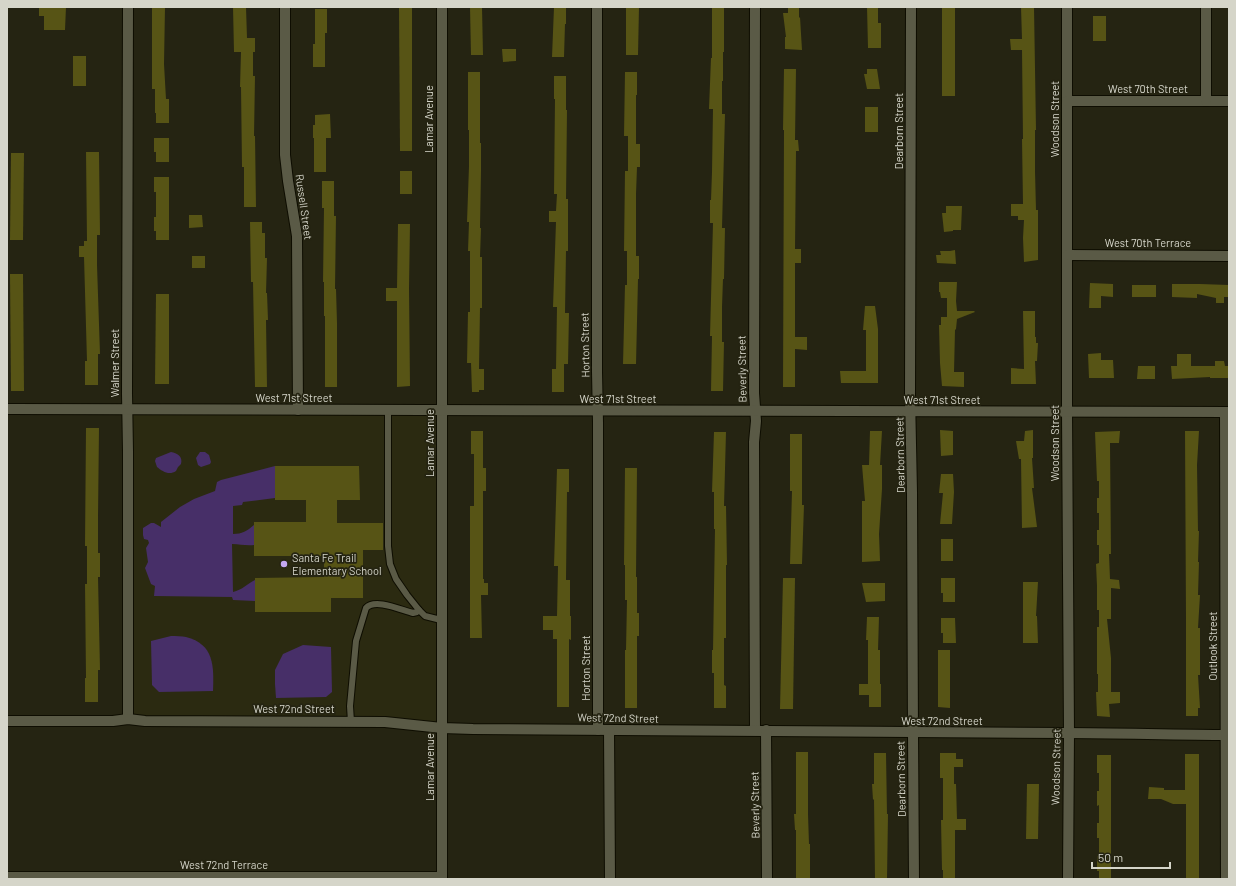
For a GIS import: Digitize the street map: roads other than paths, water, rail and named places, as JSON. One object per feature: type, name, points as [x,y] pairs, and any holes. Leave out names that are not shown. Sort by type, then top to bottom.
[{"type":"street","name":"Walmer Street","points":[[128,7],[128,719]]},
{"type":"street","name":"Russell Street","points":[[285,7],[286,155],[288,181],[297,236],[298,410]]},
{"type":"street","name":"Lamar Avenue","points":[[442,7],[442,878]]},
{"type":"street","name":"Horton Street","points":[[597,7],[598,730]]},
{"type":"street","name":"Beverly Street","points":[[755,7],[754,393],[756,421],[754,449],[761,730],[767,879]]},
{"type":"street","name":"Dearborn Street","points":[[911,7],[911,412],[914,879]]},
{"type":"street","name":"Woodson Street","points":[[1067,7],[1068,879]]},
{"type":"street","points":[[1206,8],[1206,101]]},
{"type":"street","name":"West 70th Street","points":[[1067,101],[1229,101]]},
{"type":"street","name":"West 70th Terrace","points":[[1068,255],[1229,256]]},
{"type":"street","name":"West 71st Street","points":[[7,409],[1227,412]]},
{"type":"street","name":"Outlook Street","points":[[1226,879],[1227,412]]},
{"type":"street","name":"West 72nd Street","points":[[7,720],[113,721],[128,719],[145,721],[385,722],[442,728],[761,730],[913,733],[1068,733],[1227,736]]},
{"type":"street","points":[[610,730],[610,879]]},
{"type":"street","name":"West 72nd Terrace","points":[[7,877],[442,878]]},
{"type":"lane","points":[[388,410],[388,552],[390,564],[396,579],[419,610],[425,616],[441,620]]},
{"type":"lane","points":[[351,722],[350,706],[356,641],[366,608],[368,605],[379,603],[413,613],[419,610]]},
{"type":"place","name":"Santa Fe Trail Elementary School","points":[[284,564]]}]
